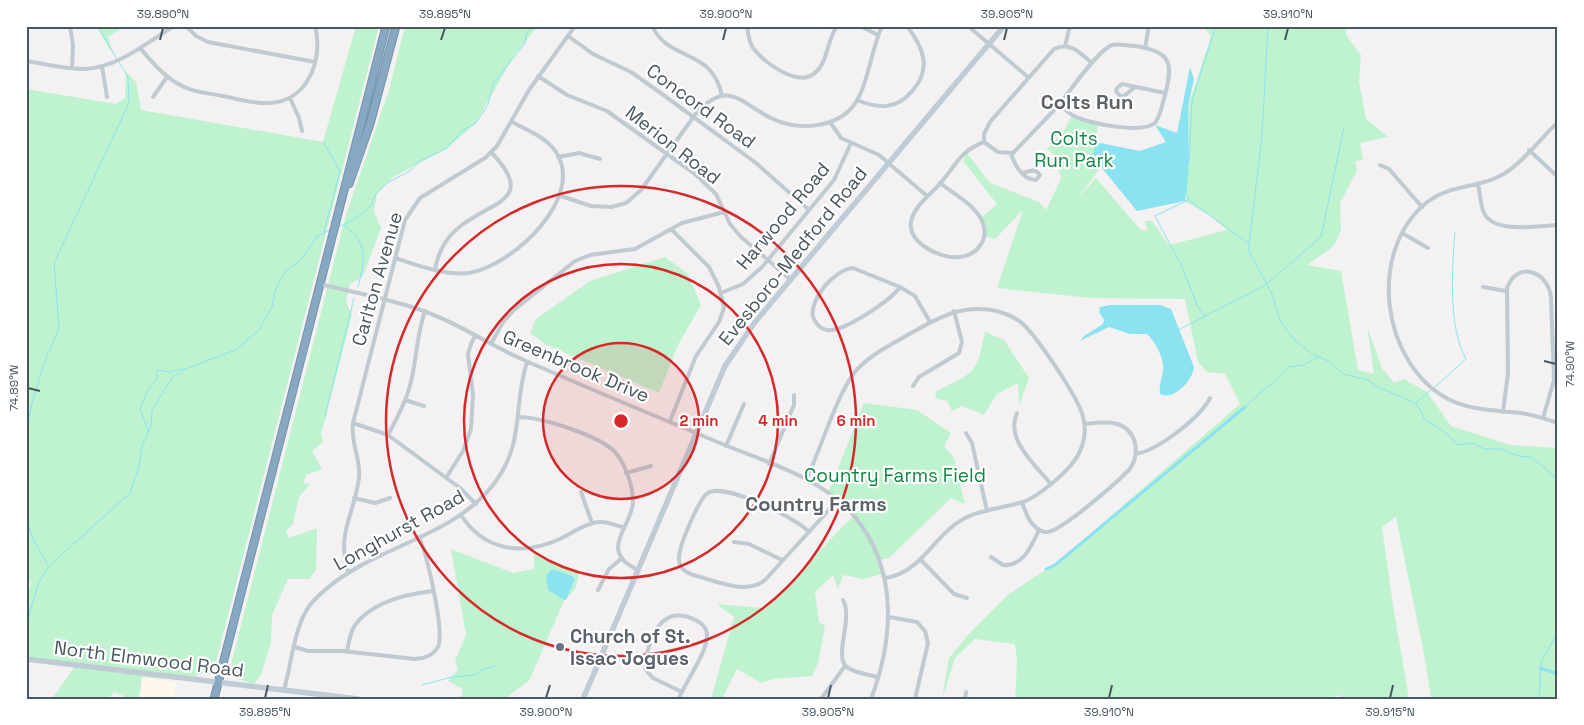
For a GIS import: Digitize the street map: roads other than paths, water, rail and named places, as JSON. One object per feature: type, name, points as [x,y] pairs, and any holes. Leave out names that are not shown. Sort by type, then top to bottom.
[{"type":"highway","points":[[214,699],[386,26]]},
{"type":"highway","points":[[334,227],[370,124],[396,26]]},
{"type":"street","points":[[70,26],[73,45],[72,68]]},
{"type":"street","points":[[26,60],[72,68],[102,66],[116,62],[174,26]]},
{"type":"street","points":[[186,26],[196,36],[208,42],[316,62]]},
{"type":"street","points":[[140,48],[167,77],[192,90],[253,102],[268,103],[290,98],[305,85],[316,62],[318,43],[315,26]]},
{"type":"street","name":"Carlton Avenue","points":[[348,572],[342,542],[359,472],[352,435],[353,423],[404,225],[416,202],[491,152],[512,122],[538,76],[575,26]]},
{"type":"street","points":[[652,26],[658,36],[670,45],[711,70],[718,79],[722,96]]},
{"type":"street","points":[[746,26],[750,42],[756,51],[787,75],[802,79],[812,75],[820,67],[829,39],[837,26]]},
{"type":"street","points":[[860,26],[878,35]]},
{"type":"street","points":[[558,195],[591,206],[622,205],[638,194],[693,118],[707,103],[722,96],[742,99],[767,116],[786,124],[810,125],[830,122],[846,113],[857,100],[882,26]]},
{"type":"street","points":[[857,100],[873,106],[894,105],[908,96],[920,82],[925,64],[918,44],[907,26]]},
{"type":"street","points":[[968,26],[1028,77]]},
{"type":"street","name":"Evesboro-Medford Road","points":[[583,699],[696,432],[733,351],[1004,26]]},
{"type":"street","points":[[1065,46],[1070,26]]},
{"type":"street","points":[[1145,48],[1149,26]]},
{"type":"street","name":"Concord Road","points":[[568,36],[593,54],[631,72],[756,163],[808,210]]},
{"type":"street","points":[[984,142],[998,152],[1011,154],[1018,150],[1059,105],[1102,51],[1112,45],[1145,48],[1159,52],[1169,62],[1169,76],[1165,93],[1157,120],[1152,126],[1142,129],[1085,120],[1074,116],[1059,105]]},
{"type":"street","points":[[984,142],[984,134],[990,122],[1050,52],[1065,46],[1075,49],[1092,63]]},
{"type":"street","points":[[102,66],[107,97]]},
{"type":"street","name":"Merion Road","points":[[538,76],[567,95],[607,111],[710,187],[740,236],[791,280]]},
{"type":"street","points":[[154,97],[167,77]]},
{"type":"street","points":[[1134,88],[1165,93]]},
{"type":"street","points":[[290,98],[300,118],[302,131]]},
{"type":"street","points":[[395,258],[435,269],[467,273],[484,269],[501,261],[540,228],[553,208],[558,195],[562,178],[558,156],[547,142],[512,122]]},
{"type":"street","points":[[830,122],[838,135],[851,143],[872,151],[927,196]]},
{"type":"street","points":[[1558,122],[1504,174],[1478,183],[1448,190],[1422,207],[1402,233],[1391,261],[1389,293],[1395,326],[1410,363],[1424,381],[1448,399],[1476,409],[1543,418],[1558,423]]},
{"type":"street","points":[[940,183],[969,205],[982,220],[985,235],[978,249],[964,256],[952,257],[917,242],[911,232],[911,219],[927,196],[940,183],[966,150],[984,142]]},
{"type":"street","name":"Harwood Road","points":[[721,293],[747,281],[767,260],[837,176],[851,143]]},
{"type":"street","points":[[1529,150],[1558,177]]},
{"type":"street","points":[[435,269],[440,252],[451,234],[458,227],[501,201],[510,192],[512,185],[510,173],[491,152]]},
{"type":"street","points":[[558,156],[580,153],[600,158]]},
{"type":"street","points":[[1011,154],[1022,174]]},
{"type":"street","points":[[1380,165],[1389,169],[1422,207]]},
{"type":"street","points":[[1478,183],[1482,209],[1493,223],[1506,227],[1558,226]]},
{"type":"street","points":[[490,344],[500,326],[514,310],[575,261],[596,254],[635,249],[686,221],[724,212]]},
{"type":"street","points":[[670,421],[696,356],[722,315],[724,308],[721,293],[707,263],[679,239],[671,229]]},
{"type":"street","points":[[1402,233],[1428,248]]},
{"type":"street","points":[[900,286],[890,299],[836,329],[822,329],[813,317],[814,302],[835,277],[845,270],[857,269],[900,286],[915,296],[930,322]]},
{"type":"street","points":[[1503,412],[1508,373],[1506,291],[1509,283],[1515,276],[1528,272],[1542,276],[1550,288],[1554,380],[1543,418]]},
{"type":"street","name":"Greenbrook Drive","points":[[320,284],[425,311],[527,362],[806,480],[837,500],[851,512],[869,538],[885,578],[888,617],[878,677],[870,699]]},
{"type":"street","points":[[1483,287],[1506,291]]},
{"type":"street","points":[[388,435],[405,400],[412,377],[419,329],[425,311]]},
{"type":"street","points":[[913,386],[920,378],[959,353],[962,342],[954,311]]},
{"type":"street","points":[[806,480],[854,374],[870,358],[930,322],[954,311],[994,311],[1008,315],[1021,323],[1032,334],[1075,399],[1082,413],[1085,424],[1083,442],[1078,456],[1069,468],[1034,496],[1022,502],[960,520],[920,559],[900,574],[885,578]]},
{"type":"street","points":[[446,478],[463,451],[471,429],[473,395],[468,354],[470,344],[476,336]]},
{"type":"street","name":"Longhurst Road","points":[[284,690],[301,622],[307,609],[318,597],[348,572],[461,515],[476,504],[502,472],[513,448],[519,417],[520,383],[527,362]]},
{"type":"street","points":[[769,464],[794,405],[794,395]]},
{"type":"street","points":[[1136,454],[1150,451],[1162,443],[1202,409],[1210,398]]},
{"type":"street","points":[[405,400],[424,406]]},
{"type":"street","points":[[726,446],[744,404]]},
{"type":"street","points":[[1017,413],[1014,425],[1016,438],[1050,483]]},
{"type":"street","points":[[519,417],[549,421],[603,444],[619,456],[626,473],[633,504],[618,548],[622,558],[638,570]]},
{"type":"street","points":[[353,423],[388,435],[446,478],[476,504]]},
{"type":"street","points":[[1022,502],[1028,518],[1039,530],[1051,532],[1065,524],[1129,470],[1136,454],[1133,437],[1124,428],[1107,423],[1085,424]]},
{"type":"street","points":[[966,433],[972,443],[987,511]]},
{"type":"street","points":[[626,473],[651,466]]},
{"type":"street","points":[[809,532],[797,522],[770,509],[716,489],[708,492],[702,498],[678,554],[680,566],[689,574],[744,587],[761,583],[809,532],[837,500]]},
{"type":"street","points":[[581,492],[592,523]]},
{"type":"street","points":[[354,498],[375,503],[390,498]]},
{"type":"street","points":[[461,515],[475,534],[495,545],[509,548],[553,542],[592,523],[608,522],[624,528]]},
{"type":"street","points":[[991,557],[1003,565],[1018,561],[1027,552],[1039,530]]},
{"type":"street","points":[[295,647],[312,651],[347,651],[415,660],[430,655],[438,647],[440,639],[429,564],[418,538]]},
{"type":"street","points":[[734,542],[749,544],[782,560]]},
{"type":"street","points":[[598,590],[609,569],[622,558]]},
{"type":"street","points":[[920,559],[954,594],[967,598]]},
{"type":"street","points":[[347,651],[355,626],[368,614],[399,597],[433,591]]},
{"type":"street","points":[[843,600],[847,613],[841,655],[845,666]]},
{"type":"street","points":[[678,699],[682,692],[705,646],[708,635],[706,628],[699,622],[680,616],[669,617],[660,623],[652,639],[646,656],[645,669],[653,678],[682,692]]},
{"type":"street","points":[[888,617],[917,622],[927,634],[928,643],[915,699]]},
{"type":"street","name":"North Elmwood Road","points":[[26,659],[358,699]]},
{"type":"street","points":[[845,666],[878,677]]},
{"type":"street","points":[[821,699],[845,666]]},
{"type":"street","points":[[965,699],[966,692]]},
{"type":"water","points":[[1190,67],[1194,79],[1188,107],[1189,163],[1185,201],[1137,211],[1101,167],[1092,164],[1095,142],[1140,151],[1166,142],[1155,125],[1177,133]]},
{"type":"water","points":[[1110,305],[1160,305],[1171,309],[1194,367],[1190,378],[1182,388],[1171,395],[1160,394],[1163,370],[1161,356],[1147,334],[1130,334],[1109,327],[1080,341],[1084,336],[1103,324],[1104,320],[1099,312],[1100,307]]},
{"type":"water","points":[[552,569],[572,576],[575,579],[566,600],[548,590],[546,576]]},
{"type":"waterway","points":[[26,422],[29,418],[46,358],[59,328],[54,263],[129,103],[128,77],[97,26]]},
{"type":"waterway","points":[[338,227],[352,221],[370,207],[376,194],[387,183],[410,171],[418,162],[447,148],[463,130],[475,124],[488,105],[493,84],[525,43],[527,33],[534,26]]},
{"type":"waterway","points":[[1189,162],[1192,101],[1216,26]]},
{"type":"waterway","points":[[1268,26],[1262,136],[1249,251],[1272,294],[1280,321],[1295,341],[1313,354],[1330,362],[1343,374],[1368,380],[1376,386],[1413,402],[1419,408],[1425,420],[1445,432],[1458,445],[1473,443],[1484,449],[1501,449],[1518,456],[1531,457],[1558,479]]},
{"type":"waterway","points":[[1178,330],[1264,286],[1321,237],[1344,127]]},
{"type":"waterway","points":[[324,143],[340,171],[324,232]]},
{"type":"waterway","points":[[1188,171],[1186,193],[1190,201],[1248,243]]},
{"type":"waterway","points":[[1188,200],[1155,216],[1182,267],[1198,307],[1205,316]]},
{"type":"waterway","points":[[344,226],[358,238],[363,253],[358,287]]},
{"type":"waterway","points":[[26,626],[38,584],[49,566],[130,493],[139,466],[142,446],[151,426],[152,410],[172,378],[183,370],[235,350],[258,331],[272,307],[275,291],[284,273],[302,259],[316,237],[332,229]]},
{"type":"waterway","points":[[1435,387],[1466,359],[1460,346],[1454,315],[1452,280],[1455,232]]},
{"type":"waterway","points":[[325,417],[354,298]]},
{"type":"waterway","points":[[1245,407],[1288,367],[1303,365],[1319,357]]},
{"type":"waterway","points":[[148,431],[140,408],[148,390],[157,379],[157,370],[168,372],[182,369]]},
{"type":"waterway","points":[[1416,403],[1432,389]]},
{"type":"waterway","points":[[1046,569],[1055,565],[1245,407]]},
{"type":"waterway","points":[[26,519],[34,541],[48,565]]},
{"type":"waterway","points":[[1539,699],[1541,662],[1558,632]]},
{"type":"waterway","points":[[422,685],[452,677],[475,675],[483,669],[496,666]]},
{"type":"waterway","points":[[1540,668],[1558,674]]},
{"type":"place","name":"Church of St. Issac Jogues","points":[[560,647]]},
{"type":"district","name":"Colts Run","points":[[1087,102]]},
{"type":"district","name":"Country Farms","points":[[816,504]]},
{"type":"park label","name":"Colts Run Park","points":[[1074,149]]},
{"type":"park label","name":"Country Farms Field","points":[[895,475]]}]
